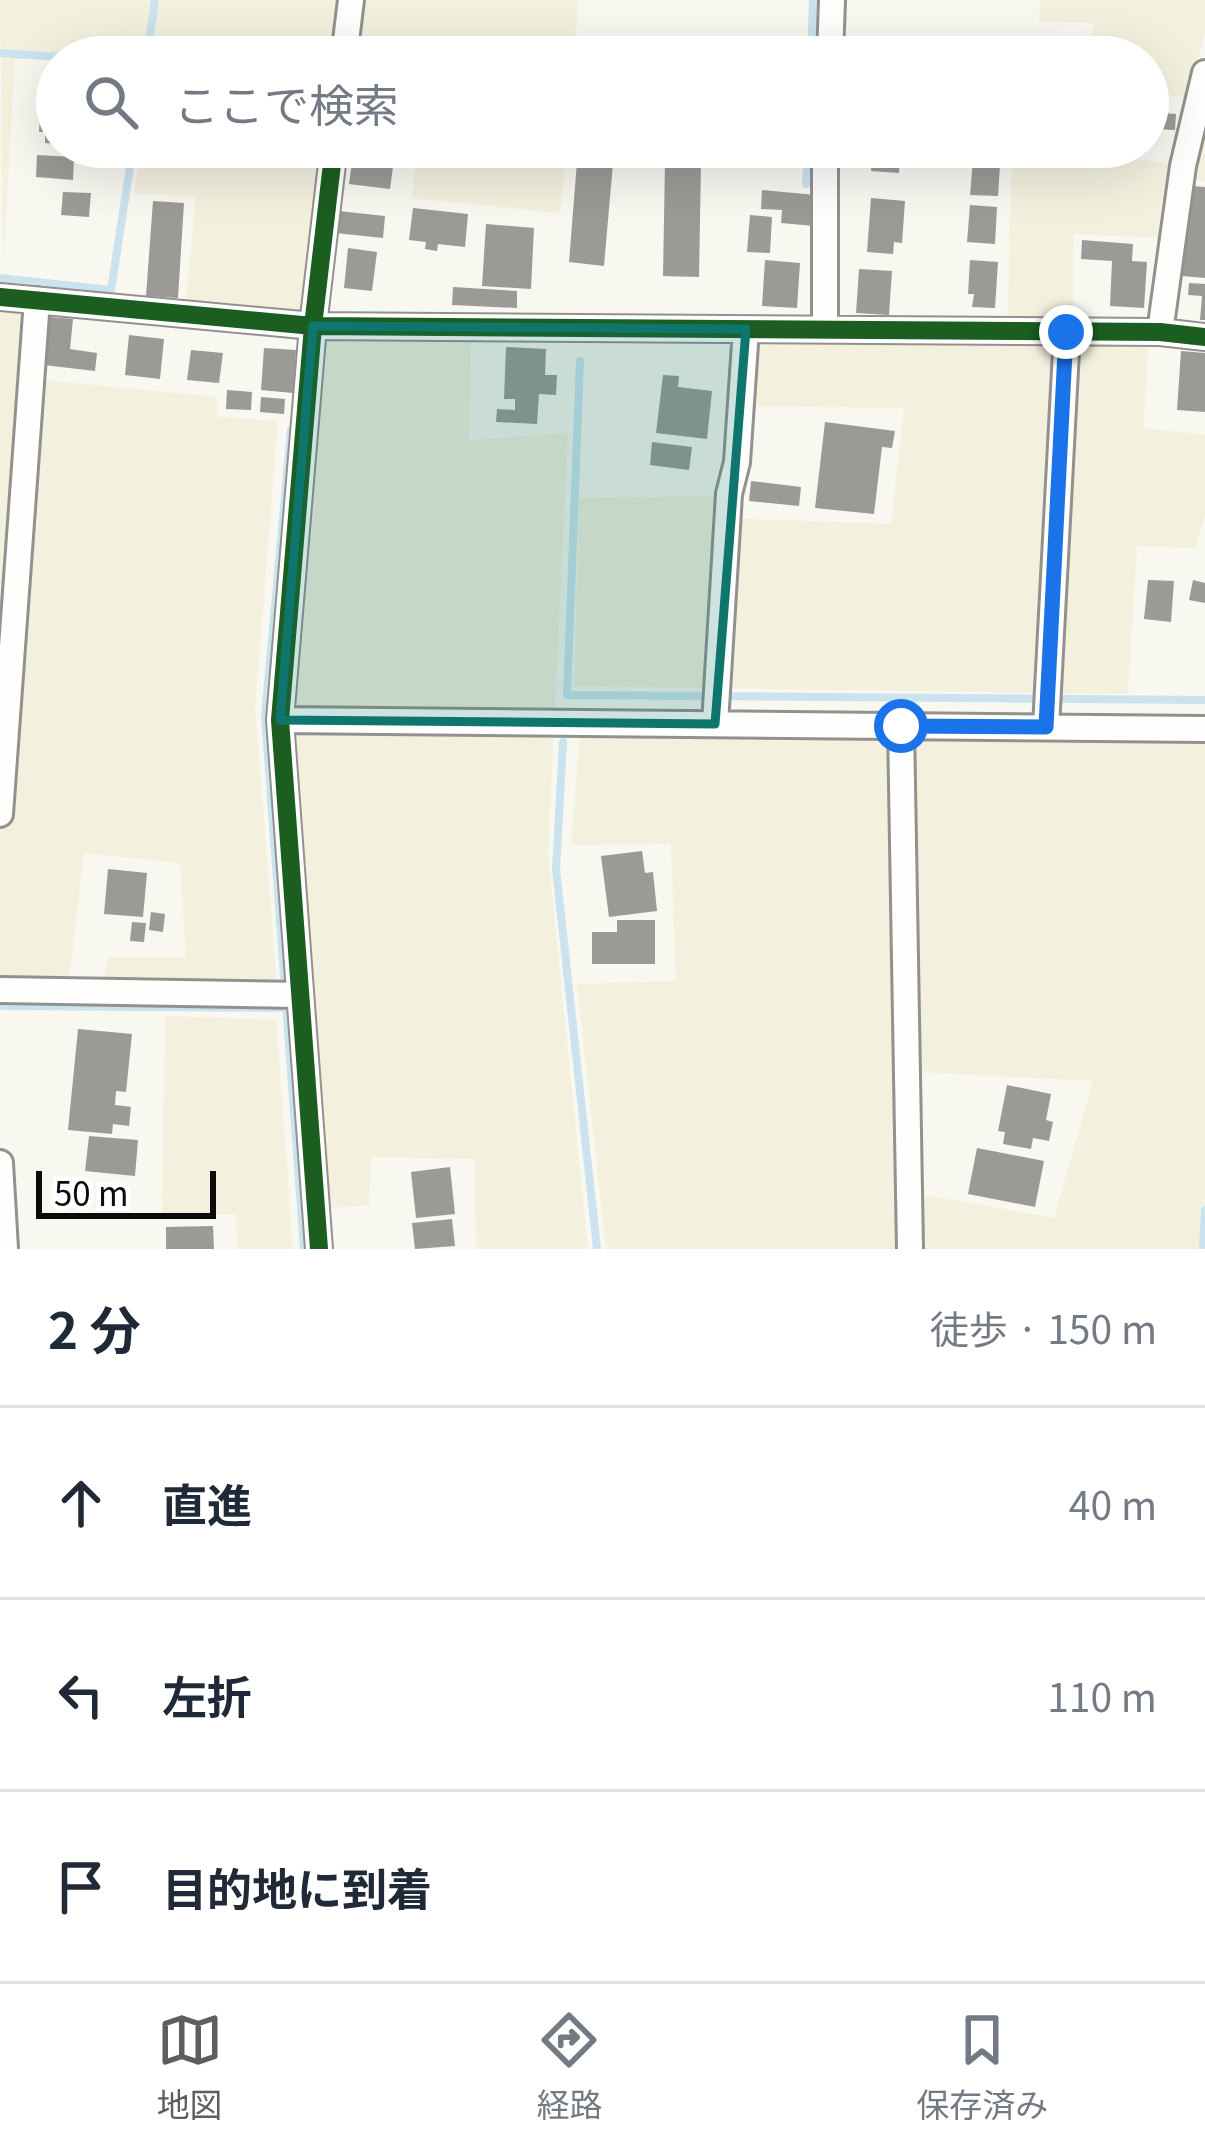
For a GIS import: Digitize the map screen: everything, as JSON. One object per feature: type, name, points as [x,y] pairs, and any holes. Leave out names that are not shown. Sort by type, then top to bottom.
[{"type":"street","points":[[347,36],[351,0]]},
{"type":"street","points":[[831,36],[832,0]]},
{"type":"street","points":[[1160,332],[1179,185],[1205,73]]},
{"type":"street","points":[[319,1249],[290,994],[280,720],[313,326],[332,168]]},
{"type":"street","points":[[825,168],[825,329]]},
{"type":"street","points":[[0,297],[313,326],[1160,332],[1205,337]]},
{"type":"street","points":[[0,814],[37,301]]},
{"type":"street","points":[[716,705],[729,494],[737,462],[746,329]]},
{"type":"street","points":[[1046,707],[1066,332]]},
{"type":"street","points":[[280,720],[716,705],[901,726],[1046,707],[1202,729]]},
{"type":"street","points":[[901,726],[910,1249]]},
{"type":"street","points":[[0,990],[290,994]]},
{"type":"street","points":[[0,1163],[5,1249]]},
{"type":"highlighted area","points":[[313,326],[746,329],[715,724],[280,720]]},
{"type":"shaded area","points":[[0,0],[578,0],[575,36],[36,36],[36,59],[15,59],[3,268]]},
{"type":"shaded area","points":[[1040,0],[1205,0],[1205,31],[1195,75],[1205,77],[1205,181],[1187,180],[1203,99],[1169,95],[1169,36],[1093,36],[1094,23],[1039,21]]},
{"type":"shaded area","points":[[1172,163],[1160,238],[1074,234],[1072,340],[1149,342],[1143,428],[1205,435],[1205,516],[1195,548],[1137,546],[1128,694],[574,686],[579,498],[719,496],[717,518],[891,524],[904,408],[744,406],[753,339],[1007,342],[1011,168],[1169,168]]},
{"type":"shaded area","points":[[138,168],[336,168],[304,313],[186,303],[196,197],[134,193]]},
{"type":"shaded area","points":[[416,168],[565,168],[560,213],[411,198]]},
{"type":"shaded area","points":[[0,306],[24,310],[21,378],[217,397],[217,417],[278,421],[255,707],[277,986],[102,985],[109,957],[186,957],[180,863],[84,853],[69,980],[0,979]]},
{"type":"shaded area","points":[[471,339],[469,440],[568,433],[548,853],[588,1249],[476,1249],[475,1159],[371,1157],[369,1205],[326,1208],[289,719],[316,341]]},
{"type":"shaded area","points":[[580,733],[892,738],[902,1249],[606,1249],[577,984],[676,981],[671,844],[571,845]]},
{"type":"shaded area","points":[[909,735],[1205,737],[1205,1249],[920,1249],[919,1194],[1054,1218],[1093,1081],[915,1072]]},
{"type":"shaded area","points":[[165,1016],[276,1020],[293,1249],[237,1249],[236,1214],[162,1214]]},
{"type":"building","points":[[1169,114],[1176,114],[1175,130],[1169,130]]},
{"type":"building","points":[[36,168],[74,168],[73,180],[36,177]]},
{"type":"building","points":[[351,168],[393,168],[390,189],[349,184]]},
{"type":"building","points":[[576,168],[613,168],[604,266],[569,262]]},
{"type":"building","points":[[665,168],[701,168],[699,277],[663,276]]},
{"type":"building","points":[[871,168],[899,168],[899,173]]},
{"type":"building","points":[[972,168],[1000,168],[998,196],[970,195]]},
{"type":"building","points":[[1191,186],[1205,187],[1205,278],[1182,276]]},
{"type":"building","points":[[762,190],[816,195],[814,226],[781,223],[782,210],[761,209]]},
{"type":"building","points":[[63,192],[91,193],[89,217],[61,215]]},
{"type":"building","points":[[871,198],[905,201],[902,243],[894,242],[893,254],[867,252]]},
{"type":"building","points":[[153,201],[184,203],[178,298],[146,296]]},
{"type":"building","points":[[970,205],[997,207],[995,244],[967,242]]},
{"type":"building","points":[[413,208],[468,214],[465,247],[438,244],[437,251],[425,249],[426,242],[409,240]]},
{"type":"building","points":[[338,211],[385,216],[383,238],[335,233]]},
{"type":"building","points":[[750,215],[772,217],[770,253],[747,252]]},
{"type":"building","points":[[486,224],[534,228],[531,289],[482,286]]},
{"type":"building","points":[[1082,240],[1133,244],[1132,261],[1147,262],[1144,308],[1110,306],[1112,261],[1081,259]]},
{"type":"building","points":[[348,248],[377,252],[372,291],[344,288]]},
{"type":"building","points":[[765,260],[800,263],[797,308],[762,306]]},
{"type":"building","points":[[970,260],[998,262],[995,308],[972,307]]},
{"type":"building","points":[[859,269],[892,271],[889,315],[856,313]]},
{"type":"building","points":[[1189,283],[1205,284],[1205,320],[1200,320],[1202,296],[1188,295]]},
{"type":"building","points":[[453,287],[517,291],[517,308],[452,305]]},
{"type":"building","points":[[50,317],[73,319],[70,349],[97,353],[95,371],[44,365]]},
{"type":"building","points":[[129,335],[164,339],[160,379],[125,375]]},
{"type":"building","points":[[506,347],[546,349],[545,375],[557,375],[556,395],[539,394],[537,424],[496,422],[497,409],[515,410],[515,399],[504,399]]},
{"type":"building","points":[[264,348],[296,350],[293,393],[261,390]]},
{"type":"building","points":[[191,350],[223,353],[219,383],[187,380]]},
{"type":"building","points":[[1181,351],[1205,353],[1205,412],[1177,410]]},
{"type":"building","points":[[663,375],[679,376],[678,387],[712,391],[707,439],[656,433]]},
{"type":"building","points":[[227,390],[252,392],[251,410],[226,409]]},
{"type":"building","points":[[261,397],[285,399],[284,414],[260,412]]},
{"type":"building","points":[[825,422],[895,431],[892,448],[882,447],[874,514],[815,508]]},
{"type":"building","points":[[652,442],[692,447],[689,470],[650,465]]},
{"type":"building","points":[[751,481],[801,487],[799,506],[749,501]]},
{"type":"building","points":[[1148,580],[1174,581],[1171,622],[1144,619]]},
{"type":"building","points":[[1193,580],[1205,583],[1205,603],[1189,600]]},
{"type":"building","points":[[642,851],[645,873],[653,872],[657,911],[609,917],[601,856]]},
{"type":"building","points":[[108,869],[147,873],[143,917],[104,914]]},
{"type":"building","points":[[151,912],[165,914],[163,932],[149,930]]},
{"type":"building","points":[[617,920],[655,920],[655,964],[592,964],[592,932],[617,932]]},
{"type":"building","points":[[132,922],[146,923],[144,942],[130,941]]},
{"type":"building","points":[[78,1029],[132,1034],[126,1092],[116,1091],[115,1105],[131,1107],[129,1126],[113,1124],[112,1134],[68,1130]]},
{"type":"building","points":[[1007,1085],[1051,1094],[1046,1120],[1053,1122],[1049,1141],[1033,1138],[1031,1149],[1003,1144],[1005,1132],[998,1131]]},
{"type":"building","points":[[89,1136],[138,1140],[135,1176],[85,1171]]},
{"type":"building","points":[[977,1148],[1044,1161],[1035,1207],[968,1194]]},
{"type":"building","points":[[450,1167],[455,1214],[416,1218],[411,1172]]},
{"type":"building","points":[[452,1219],[455,1246],[415,1249],[412,1223]]},
{"type":"building","points":[[213,1226],[214,1249],[166,1249],[166,1227]]},
{"type":"waterway","points":[[150,36],[155,0]]},
{"type":"waterway","points":[[812,36],[813,0]]},
{"type":"waterway","points":[[0,53],[36,55]]},
{"type":"waterway","points":[[0,278],[111,290],[130,168]]},
{"type":"waterway","points":[[806,184],[807,168]]},
{"type":"waterway","points":[[580,361],[567,695],[1205,700]]},
{"type":"waterway","points":[[291,430],[265,716],[304,1249]]},
{"type":"waterway","points":[[563,742],[556,869],[597,1249]]},
{"type":"waterway","points":[[0,1006],[286,1008]]},
{"type":"waterway","points":[[1203,1249],[1205,1210]]},
{"type":"cycle path","points":[[319,1249],[280,720],[313,326],[332,168]]},
{"type":"cycle path","points":[[0,297],[313,326],[1160,332],[1205,337]]},
{"type":"route","points":[[901,726],[1046,727],[1066,332]]}]
